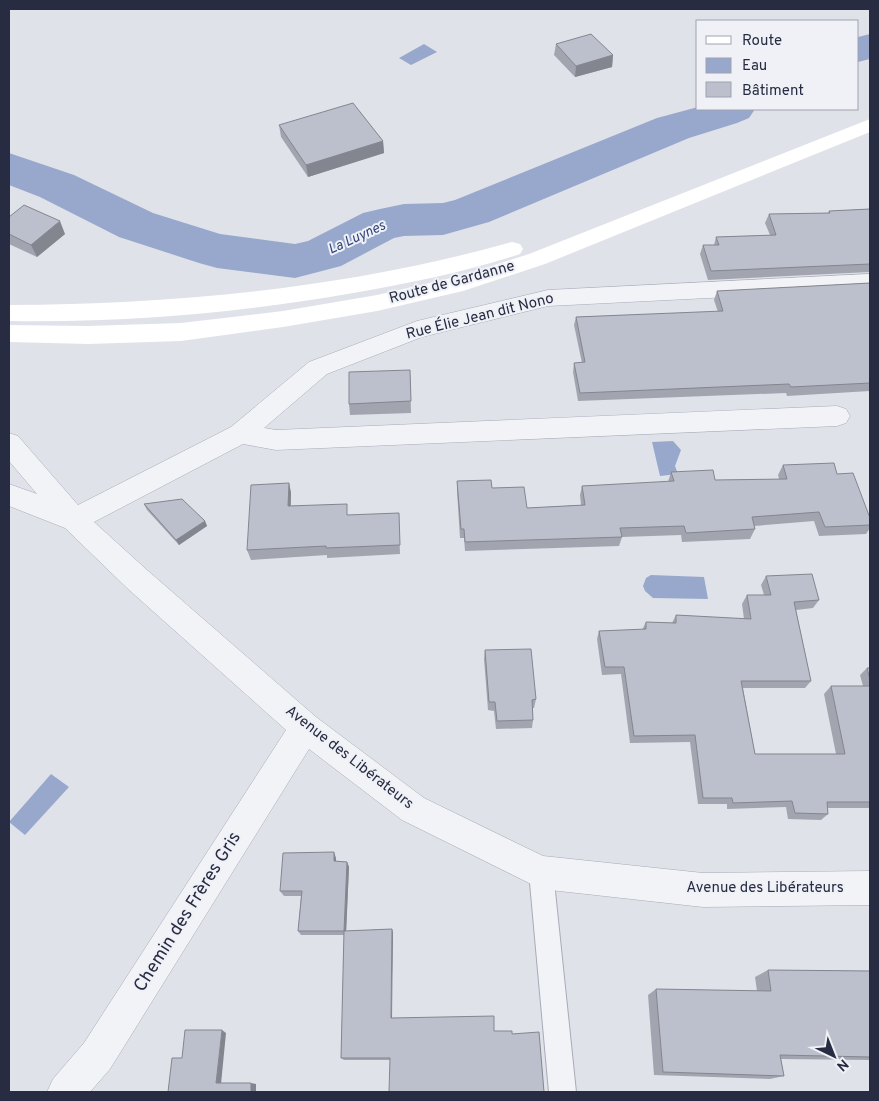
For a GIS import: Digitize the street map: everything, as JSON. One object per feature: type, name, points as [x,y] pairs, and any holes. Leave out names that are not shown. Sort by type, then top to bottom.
[{"type":"main road","name":"Route de Gardanne","points":[[9,313],[176,309],[292,297],[415,274],[509,250],[588,222],[870,110]]},
{"type":"main road","name":"Route de Gardanne","points":[[9,334],[80,335],[182,332],[283,319],[377,303],[463,283],[536,259],[870,125]]},
{"type":"street","name":"Rue Élie Jean dit Nono","points":[[74,520],[240,434],[318,368],[417,330],[539,300],[575,296],[870,282]]},
{"type":"street","points":[[240,434],[276,440],[837,416]]},
{"type":"street","name":"Avenue des Libérateurs","points":[[9,443],[74,520],[137,579],[305,727],[413,809],[541,872],[703,890],[870,888]]},
{"type":"street","points":[[9,495],[74,520]]},
{"type":"street","name":"Chemin des Frères Gris","points":[[66,1092],[97,1056],[305,727]]},
{"type":"lane","points":[[541,872],[563,1092]]},
{"type":"water","points":[[424,44],[437,52],[411,65],[399,58]]},
{"type":"water","points":[[673,441],[681,450],[675,466],[678,474],[660,476],[652,442]]},
{"type":"water","points":[[651,575],[704,577],[708,599],[653,598],[645,591],[643,586],[646,578]]},
{"type":"water","points":[[51,774],[69,787],[25,835],[9,822]]},
{"type":"building","points":[[591,34],[613,55],[576,66],[556,44]]},
{"type":"building","points":[[353,103],[383,141],[306,165],[279,125]]},
{"type":"building","points":[[24,205],[60,221],[31,245],[9,234],[9,217]]},
{"type":"building","points":[[870,209],[870,264],[711,271],[703,245],[719,245],[716,237],[776,235],[769,214],[830,213],[829,211]]},
{"type":"building","points":[[870,283],[870,383],[791,387],[789,384],[580,393],[574,363],[585,362],[576,317],[723,311],[717,291]]},
{"type":"building","points":[[410,370],[411,401],[349,404],[349,372]]},
{"type":"building","points":[[834,463],[837,474],[853,473],[870,518],[870,525],[825,527],[819,512],[752,517],[755,529],[686,533],[684,526],[620,528],[622,537],[465,542],[464,529],[461,529],[457,481],[491,480],[492,488],[524,487],[527,508],[585,505],[582,486],[674,481],[671,472],[713,470],[715,480],[787,479],[783,465]]},
{"type":"building","points":[[289,483],[288,506],[347,504],[347,515],[399,513],[400,545],[247,550],[251,485]]},
{"type":"building","points":[[182,499],[205,521],[176,540],[144,504]]},
{"type":"building","points":[[812,574],[819,600],[794,602],[811,681],[741,681],[755,754],[845,754],[831,686],[870,686],[870,802],[827,802],[828,814],[795,813],[792,801],[733,803],[732,798],[703,798],[695,735],[634,736],[624,667],[605,667],[599,631],[646,629],[646,622],[676,623],[676,615],[751,619],[747,595],[771,595],[766,576]]},
{"type":"building","points":[[531,649],[536,699],[532,700],[533,720],[497,721],[495,702],[489,702],[485,650]]},
{"type":"building","points":[[867,668],[870,668],[870,680]]},
{"type":"building","points":[[334,852],[334,861],[347,862],[344,931],[298,931],[302,891],[280,891],[283,853]]},
{"type":"building","points":[[392,929],[391,1018],[494,1016],[494,1031],[512,1031],[512,1034],[539,1032],[544,1092],[389,1092],[390,1058],[341,1058],[344,931]]},
{"type":"building","points":[[768,970],[870,971],[870,1057],[780,1055],[784,1076],[663,1072],[656,989],[771,991]]},
{"type":"building","points":[[185,1030],[222,1030],[216,1083],[251,1083],[251,1092],[168,1092],[172,1058],[182,1058]]},
{"type":"waterway","name":"La Luynes","points":[[859,50],[870,46]]},
{"type":"waterway","name":"La Luynes","points":[[9,168],[57,186],[136,225],[217,251],[295,261],[323,254],[380,225],[404,220],[443,219],[472,211],[673,128],[731,110]]}]
